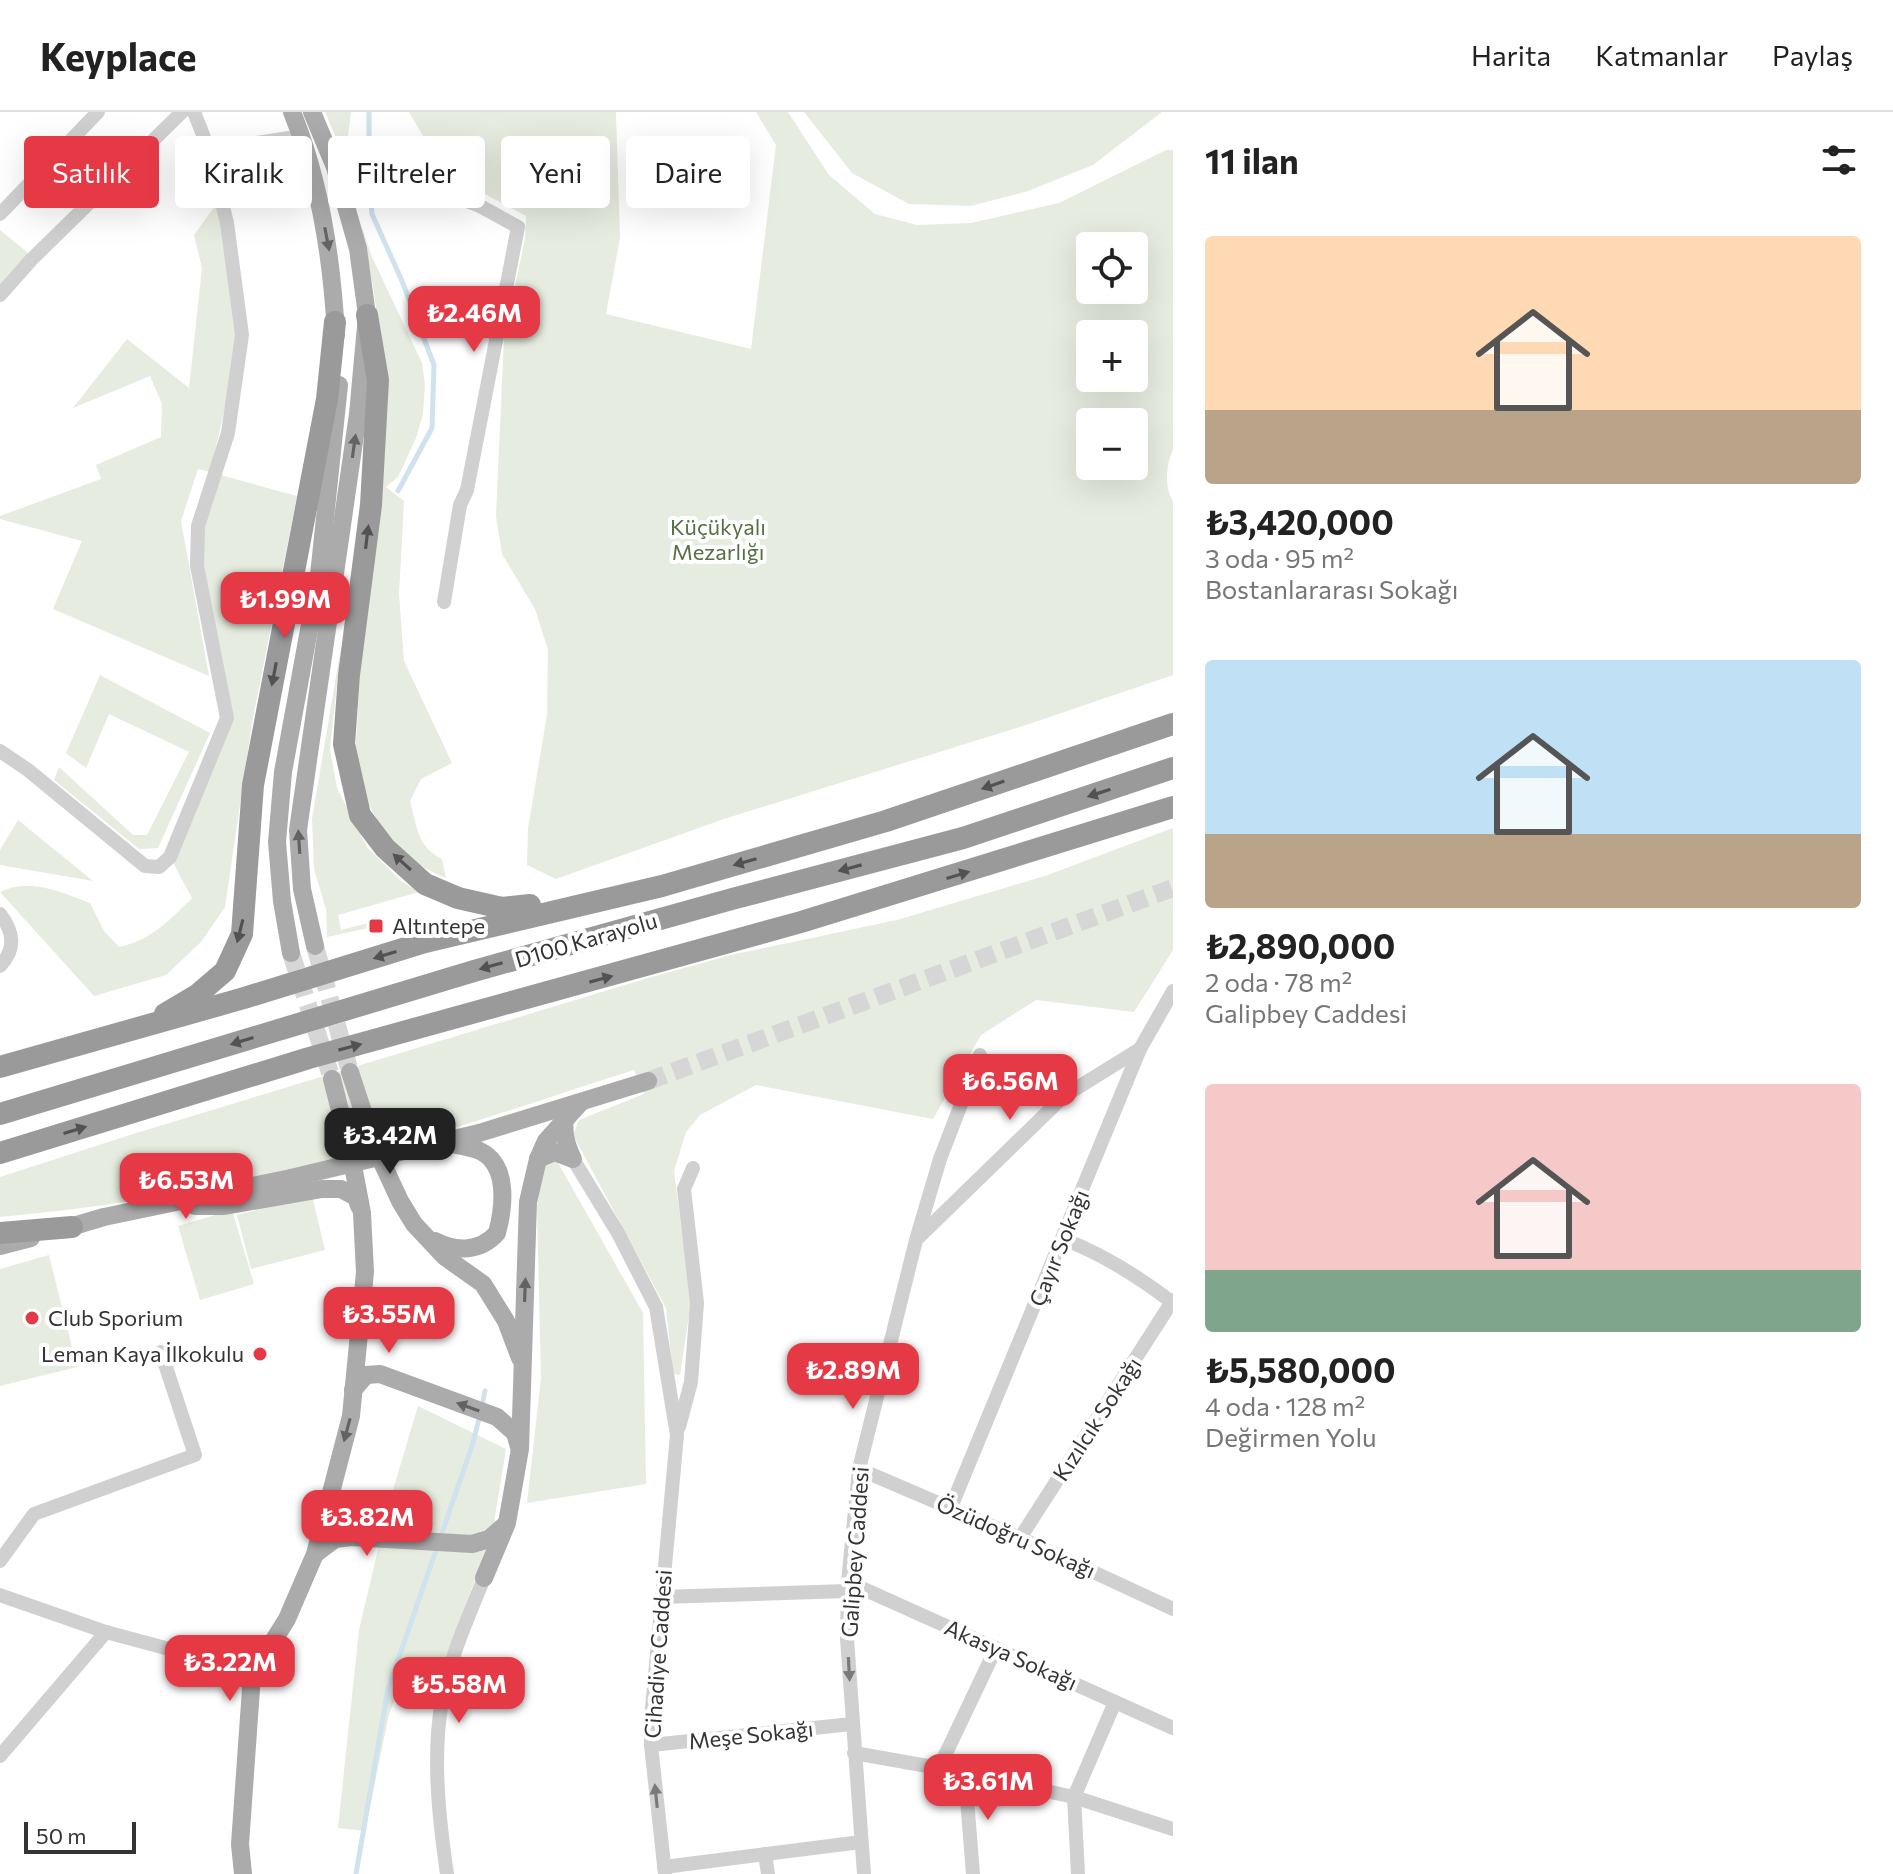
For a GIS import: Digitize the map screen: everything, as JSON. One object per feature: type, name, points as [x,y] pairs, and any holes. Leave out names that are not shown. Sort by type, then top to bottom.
[{"type":"highway","points":[[367,315],[378,380],[371,505],[349,675],[344,744],[360,815],[385,848],[425,884],[472,901],[502,908],[662,886]]},
{"type":"highway","points":[[137,1030],[197,995],[225,971],[242,934],[253,785],[327,399],[335,322]]},
{"type":"highway","points":[[0,1067],[137,1030],[425,942],[662,886],[886,821],[1173,724]]},
{"type":"highway","points":[[1027,773],[1173,737]]},
{"type":"highway","name":"D100 Karayolu","points":[[0,1114],[504,963],[963,838],[1173,768]]},
{"type":"highway","name":"D100 Karayolu","points":[[0,1153],[309,1058],[620,974],[843,909],[1173,807]]},
{"type":"highway","points":[[0,1101],[115,1079]]},
{"type":"highway","points":[[0,1233],[72,1227]]},
{"type":"main road","points":[[292,112],[302,136]]},
{"type":"main road","points":[[312,112],[328,150]]},
{"type":"main road","points":[[291,953],[282,901],[277,842],[283,772],[319,575],[339,383],[330,253],[312,169]]},
{"type":"main road","points":[[315,946],[302,889],[298,830],[358,414],[367,315],[358,249],[346,208]]},
{"type":"main road","points":[[350,1072],[374,1145],[400,1201],[414,1224],[445,1257],[483,1284],[506,1321],[524,1368]]},
{"type":"main road","points":[[243,1874],[240,1844],[252,1675],[287,1619],[315,1554],[351,1416],[365,1272],[362,1213],[332,1079]]},
{"type":"main road","points":[[0,1246],[151,1207],[442,1142],[480,1143],[581,1102],[648,1081]]},
{"type":"main road","points":[[484,1578],[507,1523],[520,1449],[528,1202],[538,1159],[546,1141],[581,1102]]},
{"type":"main road","points":[[565,1117],[563,1131],[573,1159]]},
{"type":"main road","points":[[414,1224],[449,1248],[478,1247],[497,1233],[503,1202],[498,1171],[480,1143]]},
{"type":"main road","points":[[538,1159],[555,1152],[573,1159]]},
{"type":"main road","points":[[151,1207],[224,1206],[322,1189],[341,1189],[356,1197],[362,1213]]},
{"type":"main road","points":[[353,1390],[366,1375],[380,1374],[497,1417],[515,1433],[520,1449]]},
{"type":"main road","points":[[329,1499],[337,1524],[352,1537]]},
{"type":"main road","points":[[315,1554],[335,1539],[352,1537],[465,1544],[489,1539],[507,1523]]},
{"type":"main road","points":[[465,1544],[482,1558],[484,1578]]},
{"type":"street","points":[[0,214],[98,112]]},
{"type":"street","points":[[0,295],[31,260],[182,112]]},
{"type":"street","points":[[194,112],[203,136]]},
{"type":"street","points":[[0,751],[28,770],[145,866],[159,867],[170,857],[227,718],[197,566],[198,526],[228,433],[242,335],[223,208]]},
{"type":"street","points":[[444,602],[460,505],[467,490],[518,227],[484,208]]},
{"type":"street","points":[[0,914],[13,938],[9,956],[0,966]]},
{"type":"street","name":"Çayır Sokağı","points":[[951,1507],[1140,1049],[1173,991]]},
{"type":"street","points":[[916,1240],[1064,1096],[1140,1049]]},
{"type":"street","name":"Galipbey Caddesi","points":[[864,1874],[847,1639],[848,1587],[859,1469],[916,1240],[940,1159],[980,1055]]},
{"type":"street","name":"Cihadiye Caddesi","points":[[573,1159],[618,1233],[656,1307],[677,1435]]},
{"type":"street","name":"Cihadiye Caddesi","points":[[664,1871],[651,1719],[677,1435],[691,1382],[697,1303],[684,1189],[693,1168]]},
{"type":"street","points":[[1063,1239],[1131,1272],[1173,1302]]},
{"type":"street","name":"Kızılcık Sokağı","points":[[1020,1538],[1173,1302]]},
{"type":"street","points":[[0,1561],[34,1514],[195,1455],[161,1352]]},
{"type":"street","name":"Özüdoğru Sokağı","points":[[859,1469],[951,1507],[1173,1609]]},
{"type":"street","points":[[447,1874],[439,1758],[441,1702],[454,1653],[484,1578]]},
{"type":"street","points":[[661,1597],[848,1587]]},
{"type":"street","name":"Akasya Sokağı","points":[[848,1587],[996,1648],[1173,1728]]},
{"type":"street","points":[[0,1595],[106,1632],[236,1667],[252,1675]]},
{"type":"street","points":[[0,1756],[106,1632]]},
{"type":"street","points":[[939,1768],[996,1648]]},
{"type":"street","points":[[1078,1874],[1074,1797],[1115,1702]]},
{"type":"street","name":"Meşe Sokağı","points":[[651,1745],[852,1724]]},
{"type":"street","points":[[854,1753],[1074,1797],[1173,1829]]},
{"type":"street","points":[[965,1774],[973,1874]]},
{"type":"street","points":[[664,1871],[861,1842]]},
{"type":"street","points":[[765,1854],[768,1874]]},
{"type":"green space","points":[[325,112],[351,112],[348,136],[335,136]]},
{"type":"green space","name":"Küçükyalı Mezarlığı","points":[[409,112],[616,112],[620,238],[606,314],[751,349],[776,145],[756,112],[788,112],[829,175],[875,214],[917,225],[971,223],[1059,203],[1166,150],[1173,150],[1173,450],[1167,476],[1173,501],[1173,675],[1029,724],[724,819],[556,879],[527,865],[528,828],[547,715],[548,650],[535,609],[502,554],[496,516],[504,338],[525,239],[526,216],[511,208],[610,208],[610,136],[501,136],[501,203],[485,194],[485,136],[423,136]]},
{"type":"green space","points":[[804,112],[1162,112],[1093,165],[1028,191],[971,206],[909,204],[852,173]]},
{"type":"green space","points":[[213,208],[224,208],[242,335],[210,472],[198,469],[181,521],[209,676],[53,609],[82,541],[0,519],[0,516],[101,479],[96,465],[161,437],[162,404],[150,376],[73,408],[127,339],[189,388],[202,268],[194,235]]},
{"type":"green space","points":[[361,224],[372,257],[422,363],[425,385],[423,414],[416,438],[398,477],[386,487],[404,501],[399,594],[404,661],[452,763],[421,779],[410,801],[419,835],[427,848],[442,859],[446,878],[410,857],[389,836],[367,800],[355,758],[380,343]]},
{"type":"green space","points":[[0,230],[33,257],[0,295]]},
{"type":"green space","points":[[210,472],[297,496],[252,723],[225,907],[201,942],[166,975],[94,996],[0,892],[34,886],[90,903],[104,931],[119,947],[150,934],[192,898],[170,857],[226,718],[198,526]]},
{"type":"green space","points":[[341,647],[330,749],[337,788],[367,847],[400,880],[419,892],[338,915],[341,930],[372,922],[373,927],[327,937],[326,909],[314,869],[312,819]]},
{"type":"green space","points":[[100,675],[210,733],[158,848],[139,849],[54,780],[59,767],[133,835],[147,835],[189,752],[109,714],[86,768],[66,753]]},
{"type":"green space","points":[[18,820],[93,881],[0,865],[0,850]]},
{"type":"green space","points":[[1173,828],[1173,950],[1134,1012],[1036,1000],[981,1035],[933,1119],[756,1085],[700,1115],[686,1132],[674,1171],[691,1302],[680,1375],[673,1374],[666,1308],[573,1135],[579,1120],[644,1094],[634,1070],[478,1121],[337,1160],[145,1199],[0,1217],[0,1177],[648,978],[731,955],[897,920],[1045,876]]},
{"type":"green space","points":[[557,1161],[643,1313],[646,1484],[527,1503],[541,1378],[537,1208],[542,1166]]},
{"type":"green space","points":[[312,1196],[325,1250],[251,1269],[237,1215]]},
{"type":"green space","points":[[232,1210],[254,1284],[200,1300],[178,1226]]},
{"type":"green space","name":"Club Sporium","points":[[49,1255],[77,1367],[0,1386],[0,1269]]},
{"type":"green space","points":[[418,1406],[506,1449],[492,1535],[441,1669],[409,1664],[389,1714],[365,1831],[338,1828],[359,1630],[388,1507]]},
{"type":"waterway","points":[[369,112],[372,214],[434,365],[432,428],[398,491]]},
{"type":"waterway","points":[[482,1406],[485,1391]]},
{"type":"waterway","points":[[356,1874],[388,1689],[480,1415]]},
{"type":"tunnel","points":[[648,1081],[1173,888]]},
{"type":"tunnel","points":[[315,946],[350,1072]]},
{"type":"tunnel","points":[[291,953],[332,1079]]},
{"type":"place","name":"Altıntepe","points":[[376,926]]},
{"type":"place","name":"Club Sporium","points":[[32,1318]]},
{"type":"place","name":"Leman Kaya İlkokulu","points":[[260,1354]]}]
